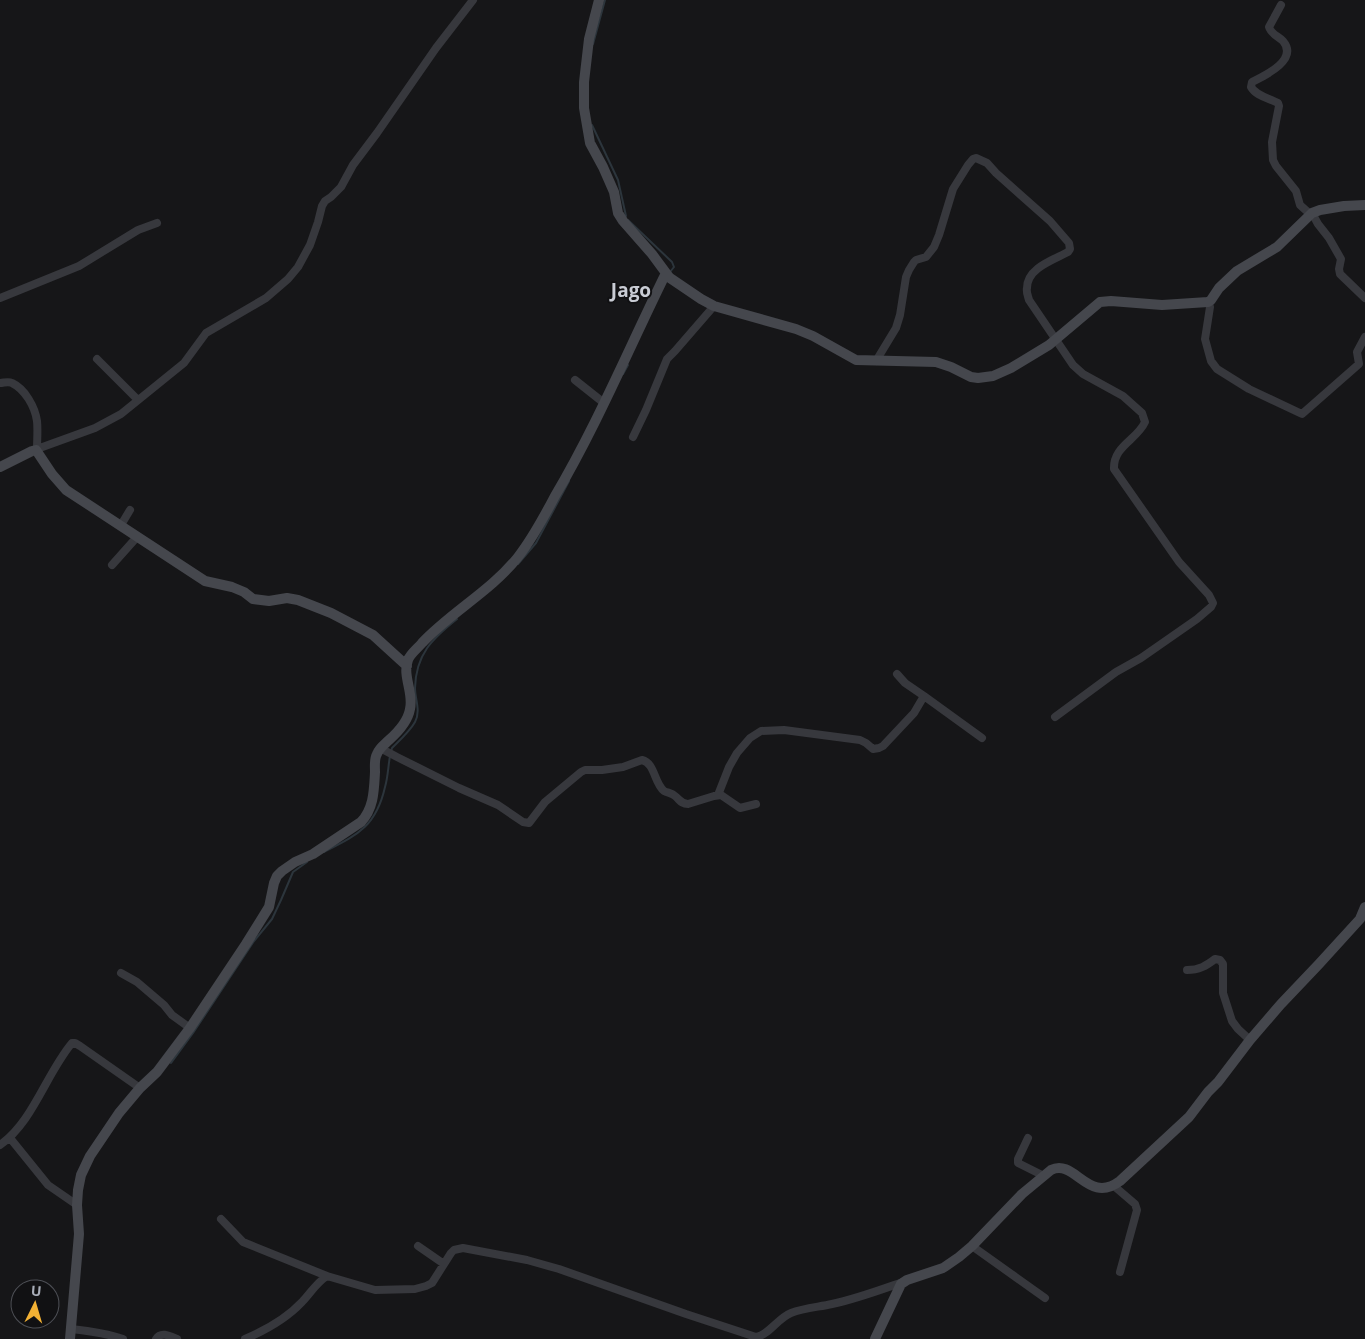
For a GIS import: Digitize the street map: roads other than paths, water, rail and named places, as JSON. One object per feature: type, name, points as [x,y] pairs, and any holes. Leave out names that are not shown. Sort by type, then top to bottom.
[{"type":"street","points":[[0,467],[32,451],[95,428],[121,414],[184,363],[206,333],[266,298],[288,279],[298,267],[310,245],[325,201],[332,197],[341,187],[353,165],[436,48],[473,0]]},
{"type":"street","points":[[599,0],[589,39],[584,82],[584,108],[590,143],[614,192],[618,213],[623,221],[668,275],[701,299],[714,306],[796,329],[813,336],[856,360],[936,362],[971,377],[993,376],[1011,368],[1049,345],[1097,304],[1104,301],[1162,305],[1208,302],[1219,288],[1237,271],[1276,248],[1311,214],[1328,209],[1365,205]]},
{"type":"street","points":[[1281,5],[1269,27],[1284,42],[1285,58],[1279,66],[1252,82],[1250,87],[1256,93],[1278,103],[1272,142],[1273,160],[1296,191],[1300,206],[1311,214],[1329,238],[1341,259],[1340,274],[1365,298]]},
{"type":"street","points":[[876,361],[896,328],[906,276],[916,260],[926,258],[934,247],[953,189],[973,159],[976,158],[987,163],[1050,221],[1069,244],[1070,249],[1068,252],[1032,274],[1026,289],[1029,300],[1083,374],[1123,396],[1142,413],[1145,422],[1143,427],[1125,443],[1114,463],[1114,470],[1180,562],[1209,595],[1213,604],[1198,619],[1141,658],[1116,672],[1055,717]]},
{"type":"street","points":[[0,298],[79,266],[138,230],[157,223]]},
{"type":"street","points":[[124,1339],[111,1334],[96,1332],[70,1334],[79,1234],[77,1205],[79,1184],[90,1156],[111,1124],[140,1088],[157,1072],[190,1028],[269,907],[277,876],[289,866],[313,854],[361,822],[370,810],[374,791],[376,758],[410,712],[408,660],[431,633],[475,598],[518,557],[572,468],[668,275]]},
{"type":"street","points":[[1208,302],[1210,307],[1205,339],[1211,361],[1217,369],[1250,389],[1302,414],[1359,364],[1357,352],[1365,337]]},
{"type":"street","points":[[633,437],[667,359],[714,306]]},
{"type":"street","points":[[97,359],[138,400]]},
{"type":"street","points":[[575,380],[604,403]]},
{"type":"street","points":[[0,383],[12,383],[22,391],[31,403],[37,423],[37,450],[63,487],[205,581],[232,587],[260,601],[269,602],[287,598],[298,600],[373,635],[407,666]]},
{"type":"street","points":[[121,525],[130,510]]},
{"type":"street","points":[[112,565],[137,537]]},
{"type":"street","points":[[897,674],[905,683],[982,738]]},
{"type":"street","points":[[718,795],[737,753],[750,738],[761,730],[784,730],[860,740],[873,749],[879,748],[914,714],[924,696]]},
{"type":"street","points":[[383,748],[459,788],[498,805],[526,824],[530,823],[545,802],[581,772],[585,770],[623,767],[640,760],[645,760],[649,764],[663,790],[674,795],[684,804],[718,795],[740,808],[756,804]]},
{"type":"street","points":[[221,1220],[243,1242],[327,1276],[375,1290],[426,1286],[432,1283],[454,1250],[463,1248],[527,1260],[559,1269],[686,1314],[759,1336],[784,1316],[796,1311],[832,1304],[943,1268],[959,1258],[1022,1194],[1054,1168],[1063,1168],[1098,1188],[1106,1189],[1114,1186],[1189,1117],[1280,1004],[1363,921],[1365,907]]},
{"type":"street","points":[[1187,970],[1202,968],[1215,959],[1222,962],[1224,968],[1223,993],[1232,1021],[1250,1040]]},
{"type":"street","points":[[121,973],[144,988],[164,1004],[172,1015],[190,1028]]},
{"type":"street","points":[[0,1145],[10,1138],[27,1116],[46,1082],[72,1043],[80,1046],[140,1088]]},
{"type":"street","points":[[10,1138],[48,1185],[77,1205]]},
{"type":"street","points":[[1028,1138],[1018,1163],[1044,1176]]},
{"type":"street","points":[[1114,1186],[1128,1197],[1137,1208],[1120,1272]]},
{"type":"street","points":[[418,1246],[444,1264]]},
{"type":"street","points":[[972,1246],[1045,1298]]},
{"type":"street","points":[[245,1339],[282,1320],[295,1310],[327,1276]]},
{"type":"street","points":[[875,1339],[903,1282]]},
{"type":"street","points":[[156,1339],[163,1334],[177,1339]]},
{"type":"waterway","points":[[593,44],[605,0]]},
{"type":"waterway","points":[[592,125],[618,180],[626,216]]},
{"type":"waterway","points":[[628,220],[672,262],[674,267],[670,272]]},
{"type":"waterway","points":[[623,374],[628,365]]},
{"type":"waterway","points":[[518,564],[536,543],[569,481]]},
{"type":"waterway","points":[[391,752],[392,748],[405,735],[417,718],[418,709],[415,688],[418,666],[422,656],[440,633],[457,619]]},
{"type":"waterway","points":[[324,852],[355,835],[370,821],[381,801],[387,779],[390,756]]},
{"type":"waterway","points":[[171,1063],[254,941],[272,919],[293,872],[307,862]]},
{"type":"district","name":"Jago","points":[[631,290]]}]
